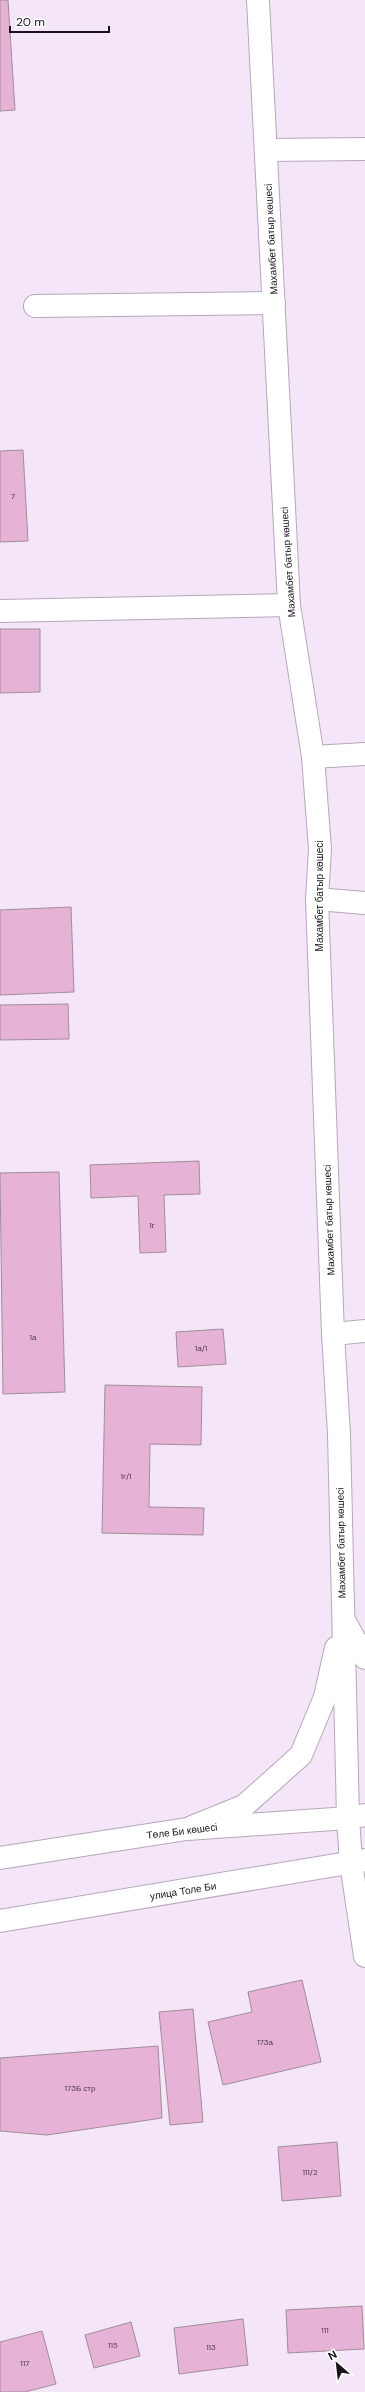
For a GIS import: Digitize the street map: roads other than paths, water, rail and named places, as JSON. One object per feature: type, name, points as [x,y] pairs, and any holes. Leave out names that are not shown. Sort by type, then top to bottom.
[{"type":"street","name":"Махамбет батыр көшесі","points":[[258,0],[289,605],[314,757],[320,849],[317,899],[332,1334],[339,1434],[343,1618],[365,1956]]},
{"type":"street","points":[[266,150],[365,149]]},
{"type":"street","points":[[35,306],[274,303]]},
{"type":"street","points":[[0,611],[289,605]]},
{"type":"street","points":[[314,757],[365,754]]},
{"type":"street","points":[[317,899],[365,903]]},
{"type":"street","points":[[332,1334],[365,1331]]},
{"type":"street","points":[[343,1618],[365,1658]]},
{"type":"street","points":[[187,1829],[244,1806],[302,1755],[325,1697],[343,1618]]},
{"type":"street","name":"Төле Би көшесі","points":[[0,1858],[187,1829],[356,1817]]},
{"type":"street","name":"улица Толе Би","points":[[0,1921],[358,1862]]}]
